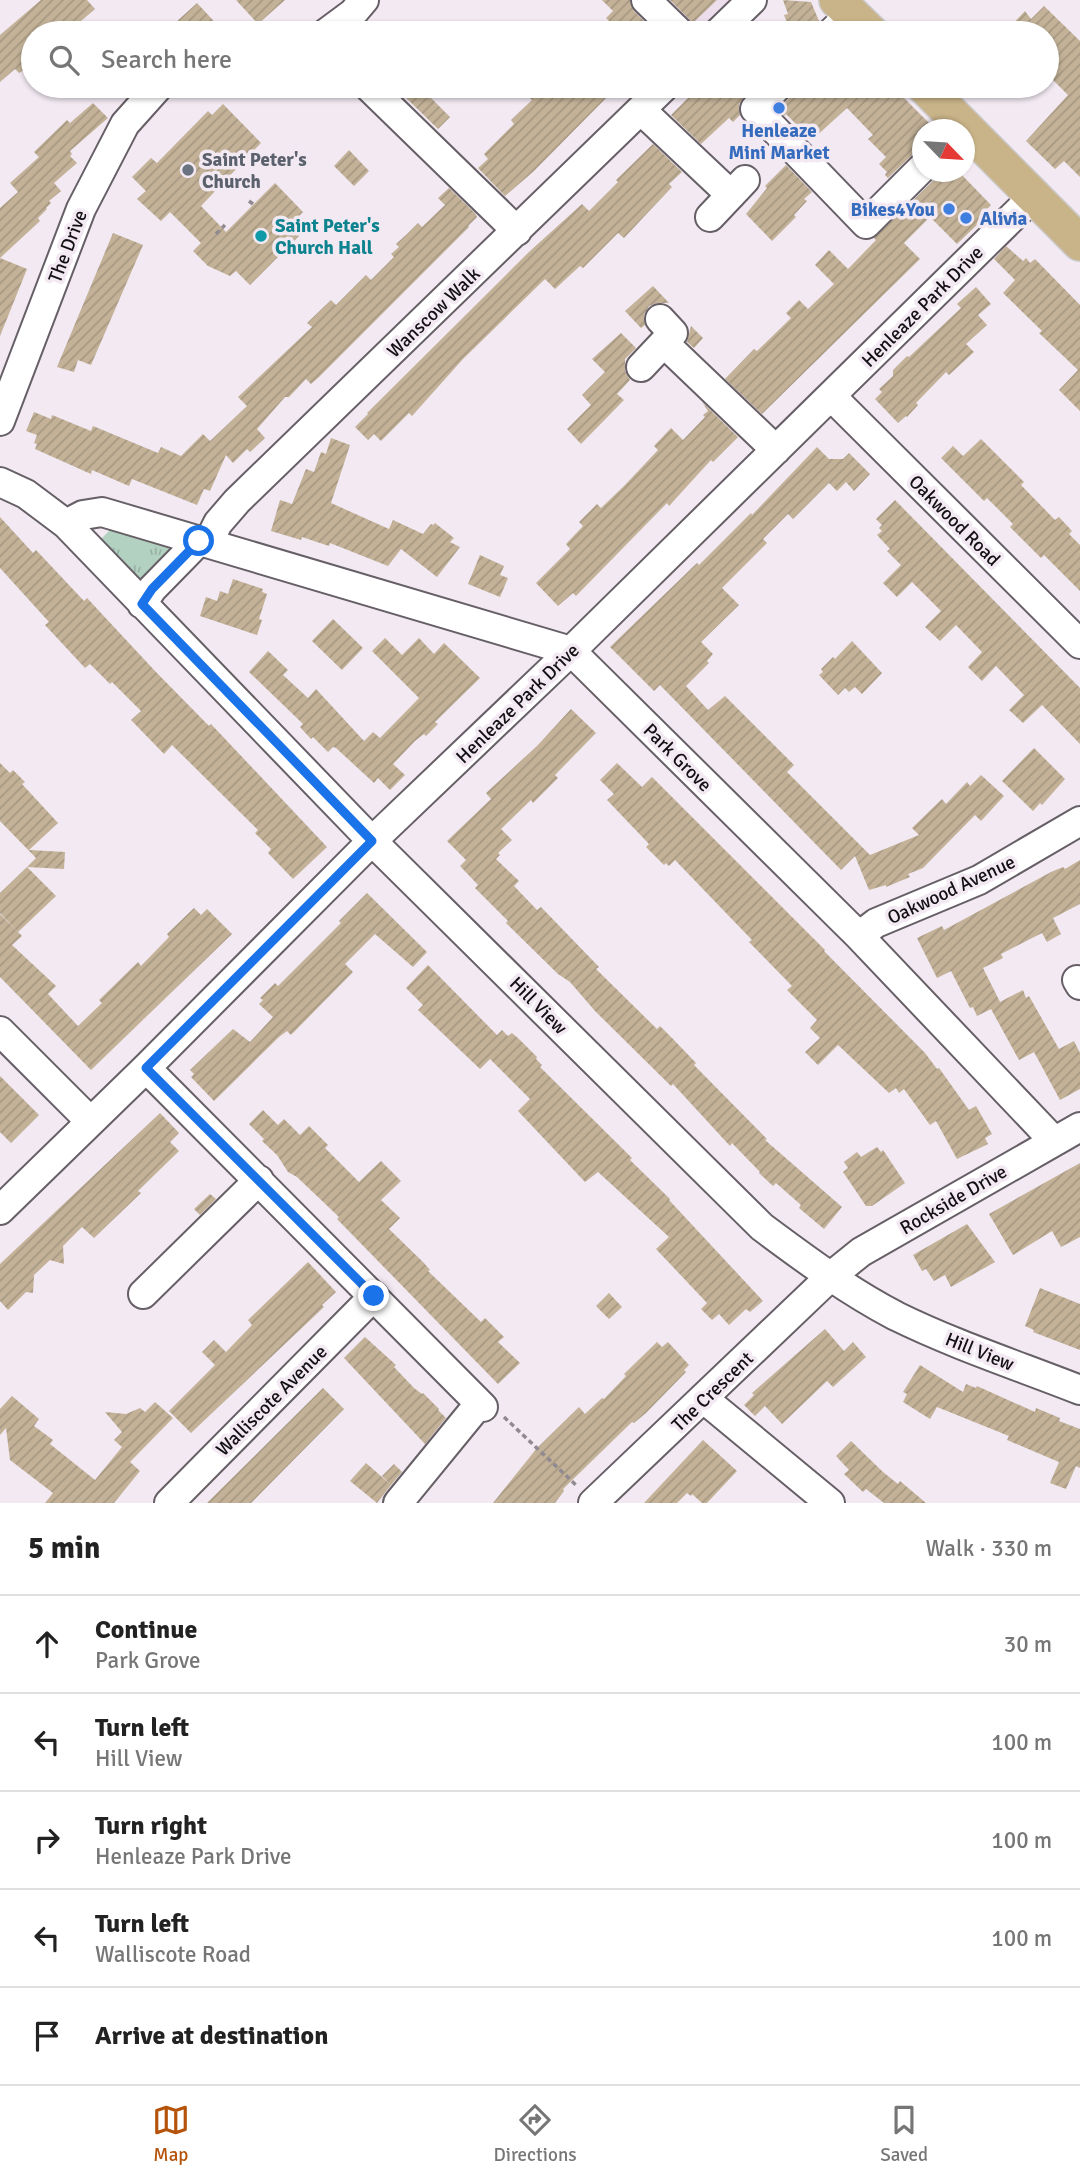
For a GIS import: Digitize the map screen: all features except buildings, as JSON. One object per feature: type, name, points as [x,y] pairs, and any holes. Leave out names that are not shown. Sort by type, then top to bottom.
[{"type":"main road","points":[[935,98],[955,119]]},
{"type":"main road","points":[[975,139],[1080,243]]},
{"type":"street","points":[[342,21],[365,0]]},
{"type":"street","points":[[646,0],[668,21]]},
{"type":"street","points":[[730,21],[752,0]]},
{"type":"street","name":"The Drive","points":[[0,421],[81,209],[125,124],[148,98]]},
{"type":"street","points":[[380,98],[517,231]]},
{"type":"street","name":"Wanscow Walk","points":[[204,542],[237,501],[653,98]]},
{"type":"street","points":[[766,98],[755,109],[866,224],[912,178]]},
{"type":"street","points":[[641,110],[738,188],[710,217]]},
{"type":"street","name":"Henleaze Park Drive","points":[[0,1210],[372,841],[572,651],[1034,196]]},
{"type":"street","points":[[641,367],[662,331],[776,450]]},
{"type":"street","name":"Oakwood Road","points":[[831,396],[1080,644]]},
{"type":"street","points":[[0,481],[26,494],[66,524]]},
{"type":"street","name":"Park Grove","points":[[66,524],[83,514],[102,512],[572,651],[859,936],[1054,1141]]},
{"type":"street","name":"Hill View","points":[[66,524],[372,841],[762,1227],[830,1278],[908,1321],[1080,1390]]},
{"type":"street","points":[[142,604],[152,589],[204,542]]},
{"type":"street","name":"Oakwood Avenue","points":[[859,936],[876,923],[979,880],[1080,821]]},
{"type":"street","points":[[0,1031],[90,1121]]},
{"type":"street","points":[[146,1068],[482,1405],[398,1503]]},
{"type":"street","name":"Rockside Drive","points":[[830,1278],[861,1252],[1080,1127]]},
{"type":"street","points":[[143,1294],[259,1180]]},
{"type":"street","name":"The Crescent","points":[[593,1503],[830,1278]]},
{"type":"street","name":"Walliscote Avenue","points":[[169,1503],[374,1296]]},
{"type":"street","points":[[704,1399],[830,1503]]},
{"type":"path","points":[[216,233],[225,225]]},
{"type":"path","points":[[482,1405],[488,1402],[492,1405],[593,1503]]},
{"type":"shaded area","points":[[648,0],[733,0],[711,21],[670,21]]},
{"type":"green space","points":[[119,528],[181,545],[140,588],[102,550],[102,538],[109,531]]},
{"type":"place","name":"Henleaze Mini Market","points":[[779,108]]},
{"type":"place","name":"Saint Peter's Church","points":[[188,170]]},
{"type":"place","name":"Bikes4You","points":[[949,209]]},
{"type":"place","name":"Alivia","points":[[966,218]]},
{"type":"place","name":"Saint Peter's Church Hall","points":[[261,236]]},
{"type":"route","points":[[199,541],[152,589],[142,604],[372,841],[146,1068],[374,1296]]}]
